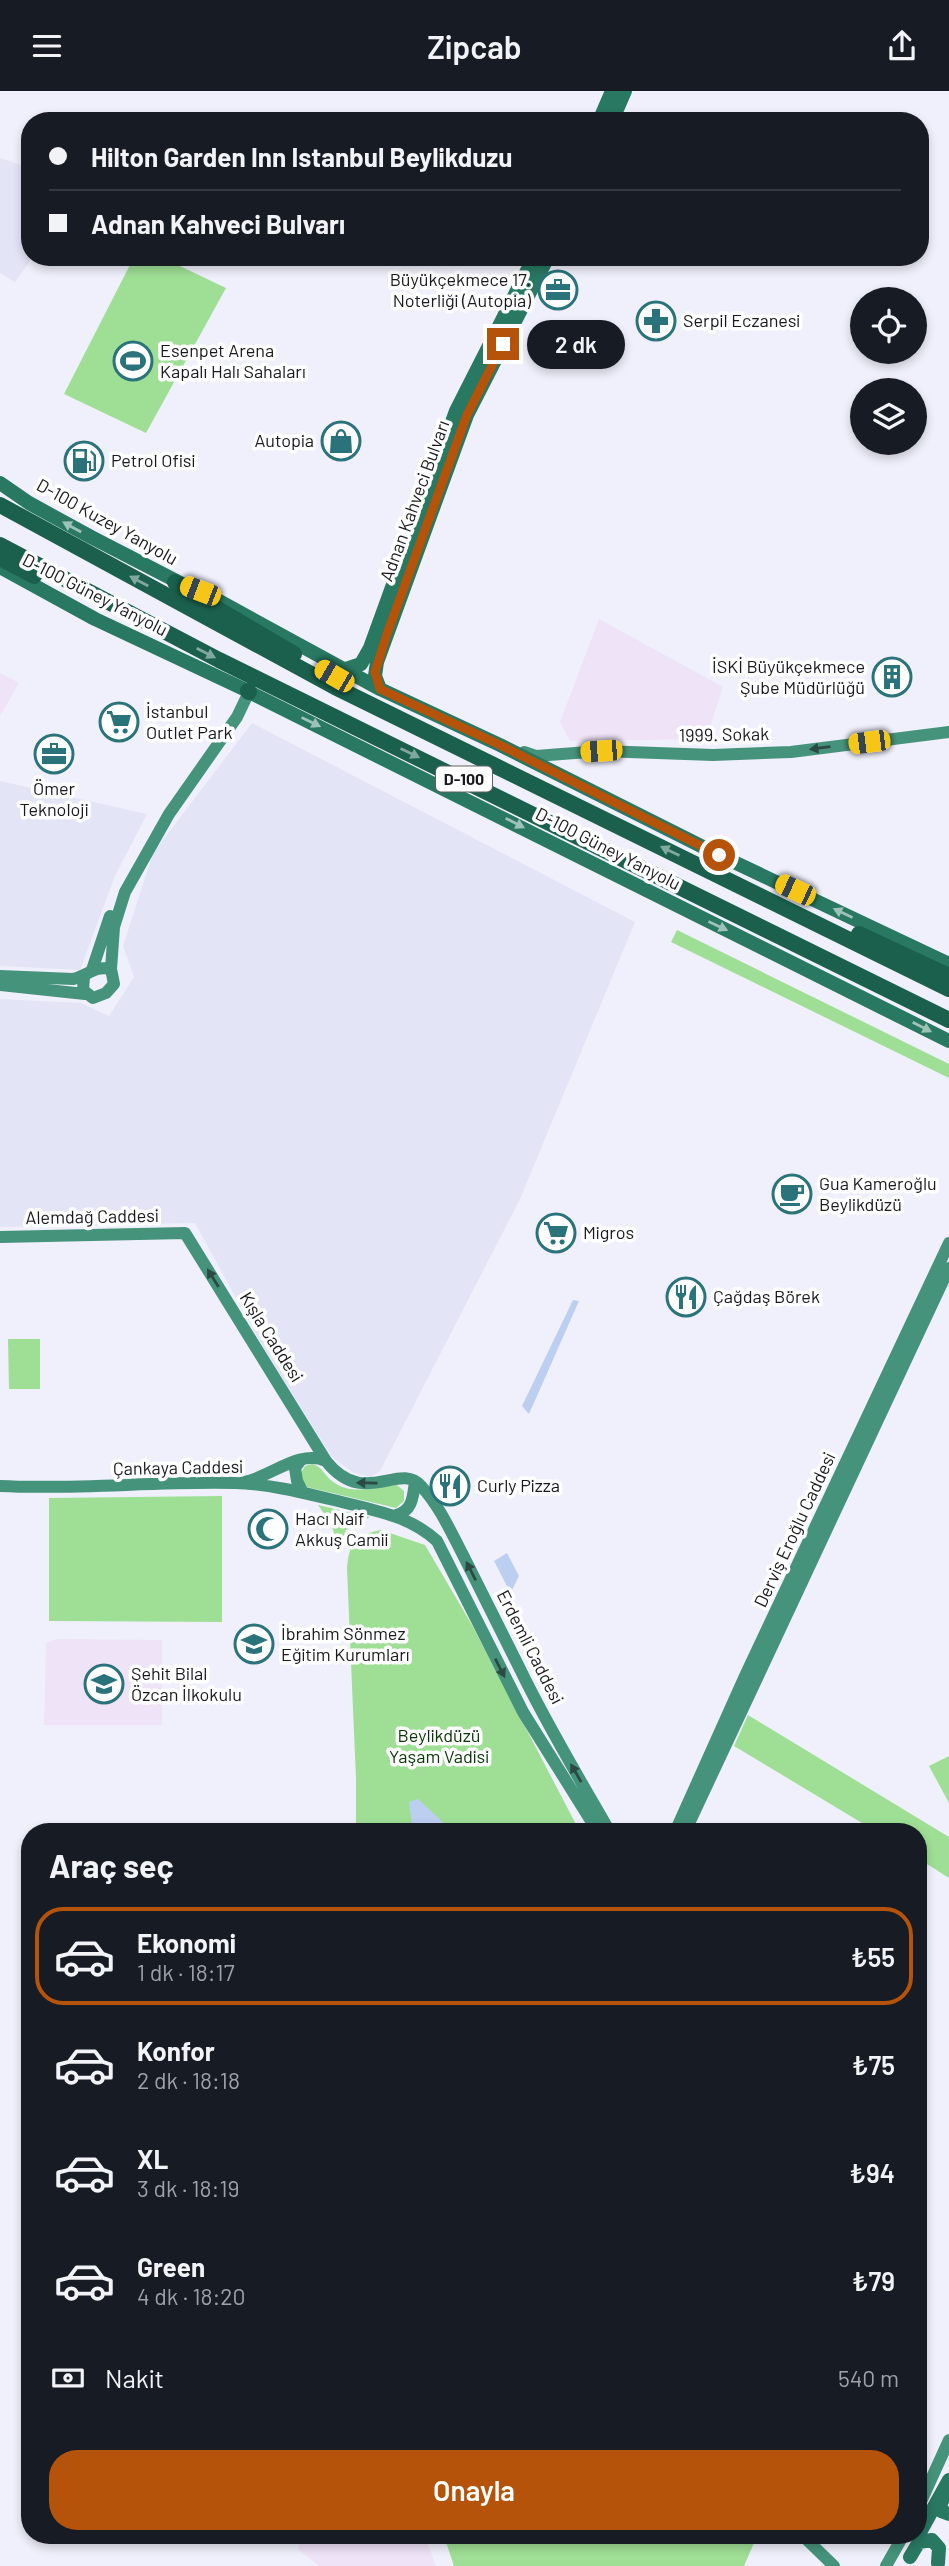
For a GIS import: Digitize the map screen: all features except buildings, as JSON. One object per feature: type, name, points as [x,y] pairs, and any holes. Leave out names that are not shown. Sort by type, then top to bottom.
[{"type":"highway","name":"D-100","points":[[0,505],[265,650],[394,716],[949,989]]},
{"type":"highway","name":"D-100","points":[[0,545],[145,622],[949,1020]]},
{"type":"highway","points":[[0,558],[103,610],[145,622]]},
{"type":"highway","points":[[175,582],[344,682],[394,716]]},
{"type":"highway","points":[[819,925],[861,934],[949,976]]},
{"type":"highway","points":[[924,1007],[949,1025]]},
{"type":"main road","points":[[603,112],[612,91]]},
{"type":"main road","points":[[616,112],[625,91]]},
{"type":"main road","name":"Adnan Kahveci Bulvarı","points":[[342,670],[361,664],[370,648],[467,402],[530,266]]},
{"type":"main road","name":"Adnan Kahveci Bulvarı","points":[[380,689],[375,676],[377,662],[467,402],[543,266]]},
{"type":"main road","name":"D-100 Kuzey Yanyolu","points":[[0,483],[29,503],[175,582],[200,591],[253,619],[342,670],[500,745],[719,855],[949,964]]},
{"type":"main road","name":"D-100 Güney Yanyolu","points":[[0,567],[95,619],[247,696],[949,1041]]},
{"type":"main road","points":[[0,985],[85,994],[93,998],[111,989],[114,978],[111,969],[114,927],[125,892],[169,814],[237,717],[247,696]]},
{"type":"main road","points":[[85,994],[82,987],[120,891],[152,830],[247,696]]},
{"type":"main road","name":"1999. Sokak","points":[[500,745],[536,756],[601,751],[713,755],[790,752],[943,733]]},
{"type":"main road","points":[[0,976],[61,980],[88,973],[98,967],[111,969]]},
{"type":"main road","name":"Alemdağ Caddesi","points":[[0,1237],[185,1233]]},
{"type":"main road","name":"Kışla Caddesi","points":[[185,1233],[326,1461]]},
{"type":"main road","name":"Derviş Eroğlu Caddesi","points":[[902,1357],[949,1243]]},
{"type":"main road","name":"Derviş Eroğlu Caddesi","points":[[680,1823],[902,1357],[949,1268]]},
{"type":"main road","points":[[237,1483],[258,1479],[301,1460],[318,1457],[326,1461],[337,1474],[360,1484],[371,1485],[398,1478],[415,1481],[410,1506],[406,1512],[396,1515]]},
{"type":"main road","points":[[301,1460],[295,1468],[303,1493]]},
{"type":"main road","name":"Erdemli Caddesi","points":[[415,1481],[448,1526],[531,1692],[605,1823]]},
{"type":"main road","name":"Çankaya Caddesi","points":[[0,1486],[51,1488],[237,1483],[303,1493],[396,1515]]},
{"type":"main road","name":"Erdemli Caddesi","points":[[396,1515],[437,1541],[523,1712],[592,1823]]},
{"type":"main road","name":"Derviş Eroğlu Caddesi","points":[[689,1823],[721,1741]]},
{"type":"main road","points":[[927,2488],[949,2440]]},
{"type":"main road","points":[[949,2483],[940,2506],[941,2511],[949,2514]]},
{"type":"main road","points":[[927,2520],[949,2483]]},
{"type":"main road","points":[[927,2541],[932,2540],[939,2548],[937,2564]]},
{"type":"main road","points":[[937,2564],[949,2542]]},
{"type":"main road","points":[[811,2544],[834,2566]]},
{"type":"main road","points":[[886,2566],[898,2544]]},
{"type":"main road","points":[[909,2562],[915,2544]]},
{"type":"main road","points":[[909,2562],[918,2544]]},
{"type":"shaded area","points":[[0,158],[21,165],[21,266],[27,266],[15,282],[0,273]]},
{"type":"shaded area","points":[[599,619],[723,687],[706,739],[570,741],[560,722]]},
{"type":"shaded area","points":[[0,673],[19,683],[0,716]]},
{"type":"shaded area","points":[[252,723],[635,922],[520,1199],[380,1471],[371,1477],[354,1473],[332,1457],[264,1349],[195,1223],[0,1227],[0,999],[81,1003],[109,1016],[134,977],[123,946],[153,853]]},
{"type":"shaded area","points":[[0,781],[147,814],[115,876],[80,970],[0,966]]},
{"type":"shaded area","name":"Şehit Bilal Özcan İlkokulu","points":[[57,1639],[162,1640],[162,1725],[44,1725],[46,1643]]},
{"type":"shaded area","points":[[299,2544],[428,2544],[436,2566],[319,2566],[298,2549]]},
{"type":"green space","name":"Esenpet Arena Kapalı Halı Sahaları","points":[[129,266],[180,266],[226,288],[146,433],[64,394]]},
{"type":"green space","points":[[677,930],[949,1064],[949,1078],[671,942]]},
{"type":"green space","points":[[8,1339],[40,1339],[40,1389],[9,1389]]},
{"type":"green space","points":[[312,1464],[332,1481],[348,1489],[397,1485],[404,1491],[404,1501],[396,1508],[307,1487],[302,1482],[301,1473],[305,1466]]},
{"type":"green space","points":[[222,1496],[222,1622],[49,1621],[49,1498]]},
{"type":"green space","points":[[318,1505],[370,1517],[346,1530],[339,1548],[331,1524]]},
{"type":"green space","name":"Beylikdüzü Yaşam Vadisi","points":[[381,1530],[425,1545],[472,1625],[575,1823],[356,1823],[347,1569],[352,1547],[365,1535]]},
{"type":"green space","points":[[748,1715],[926,1823],[862,1823],[734,1746]]},
{"type":"green space","points":[[949,1756],[949,1803],[929,1766]]},
{"type":"green space","points":[[927,1824],[949,1837],[949,1878],[927,1864]]},
{"type":"green space","points":[[447,2544],[754,2544],[744,2566],[454,2566]]},
{"type":"water","points":[[573,1300],[579,1301],[529,1414],[522,1406]]},
{"type":"water","points":[[507,1553],[519,1576],[512,1590],[509,1590],[494,1561]]},
{"type":"water","points":[[418,1799],[444,1823],[412,1823],[409,1802]]},
{"type":"place","name":"Büyükçekmece 17. Noterliği (Autopia)","points":[[558,290]]},
{"type":"place","name":"Serpil Eczanesi","points":[[656,321]]},
{"type":"place","name":"Esenpet Arena Kapalı Halı Sahaları","points":[[133,361]]},
{"type":"place","name":"Autopia","points":[[341,441]]},
{"type":"place","name":"Petrol Ofisi","points":[[84,461]]},
{"type":"place","name":"İSKİ Büyükçekmece Şube Müdürlüğü","points":[[892,677]]},
{"type":"place","name":"İstanbul Outlet Park","points":[[119,722]]},
{"type":"place","name":"Ömer Teknoloji","points":[[54,754]]},
{"type":"place","name":"Gua Kameroğlu Beylikdüzü","points":[[792,1194]]},
{"type":"place","name":"Migros","points":[[556,1233]]},
{"type":"place","name":"Çağdaş Börek","points":[[686,1297]]},
{"type":"place","name":"Curly Pizza","points":[[450,1486]]},
{"type":"place","name":"Hacı Naif Akkuş Camii","points":[[268,1529]]},
{"type":"place","name":"İbrahim Sönmez Eğitim Kurumları","points":[[254,1644]]},
{"type":"place","name":"Şehit Bilal Özcan İlkokulu","points":[[104,1684]]},
{"type":"route","points":[[503,344],[467,415],[377,662],[375,679],[380,689],[500,745],[719,855]]}]
